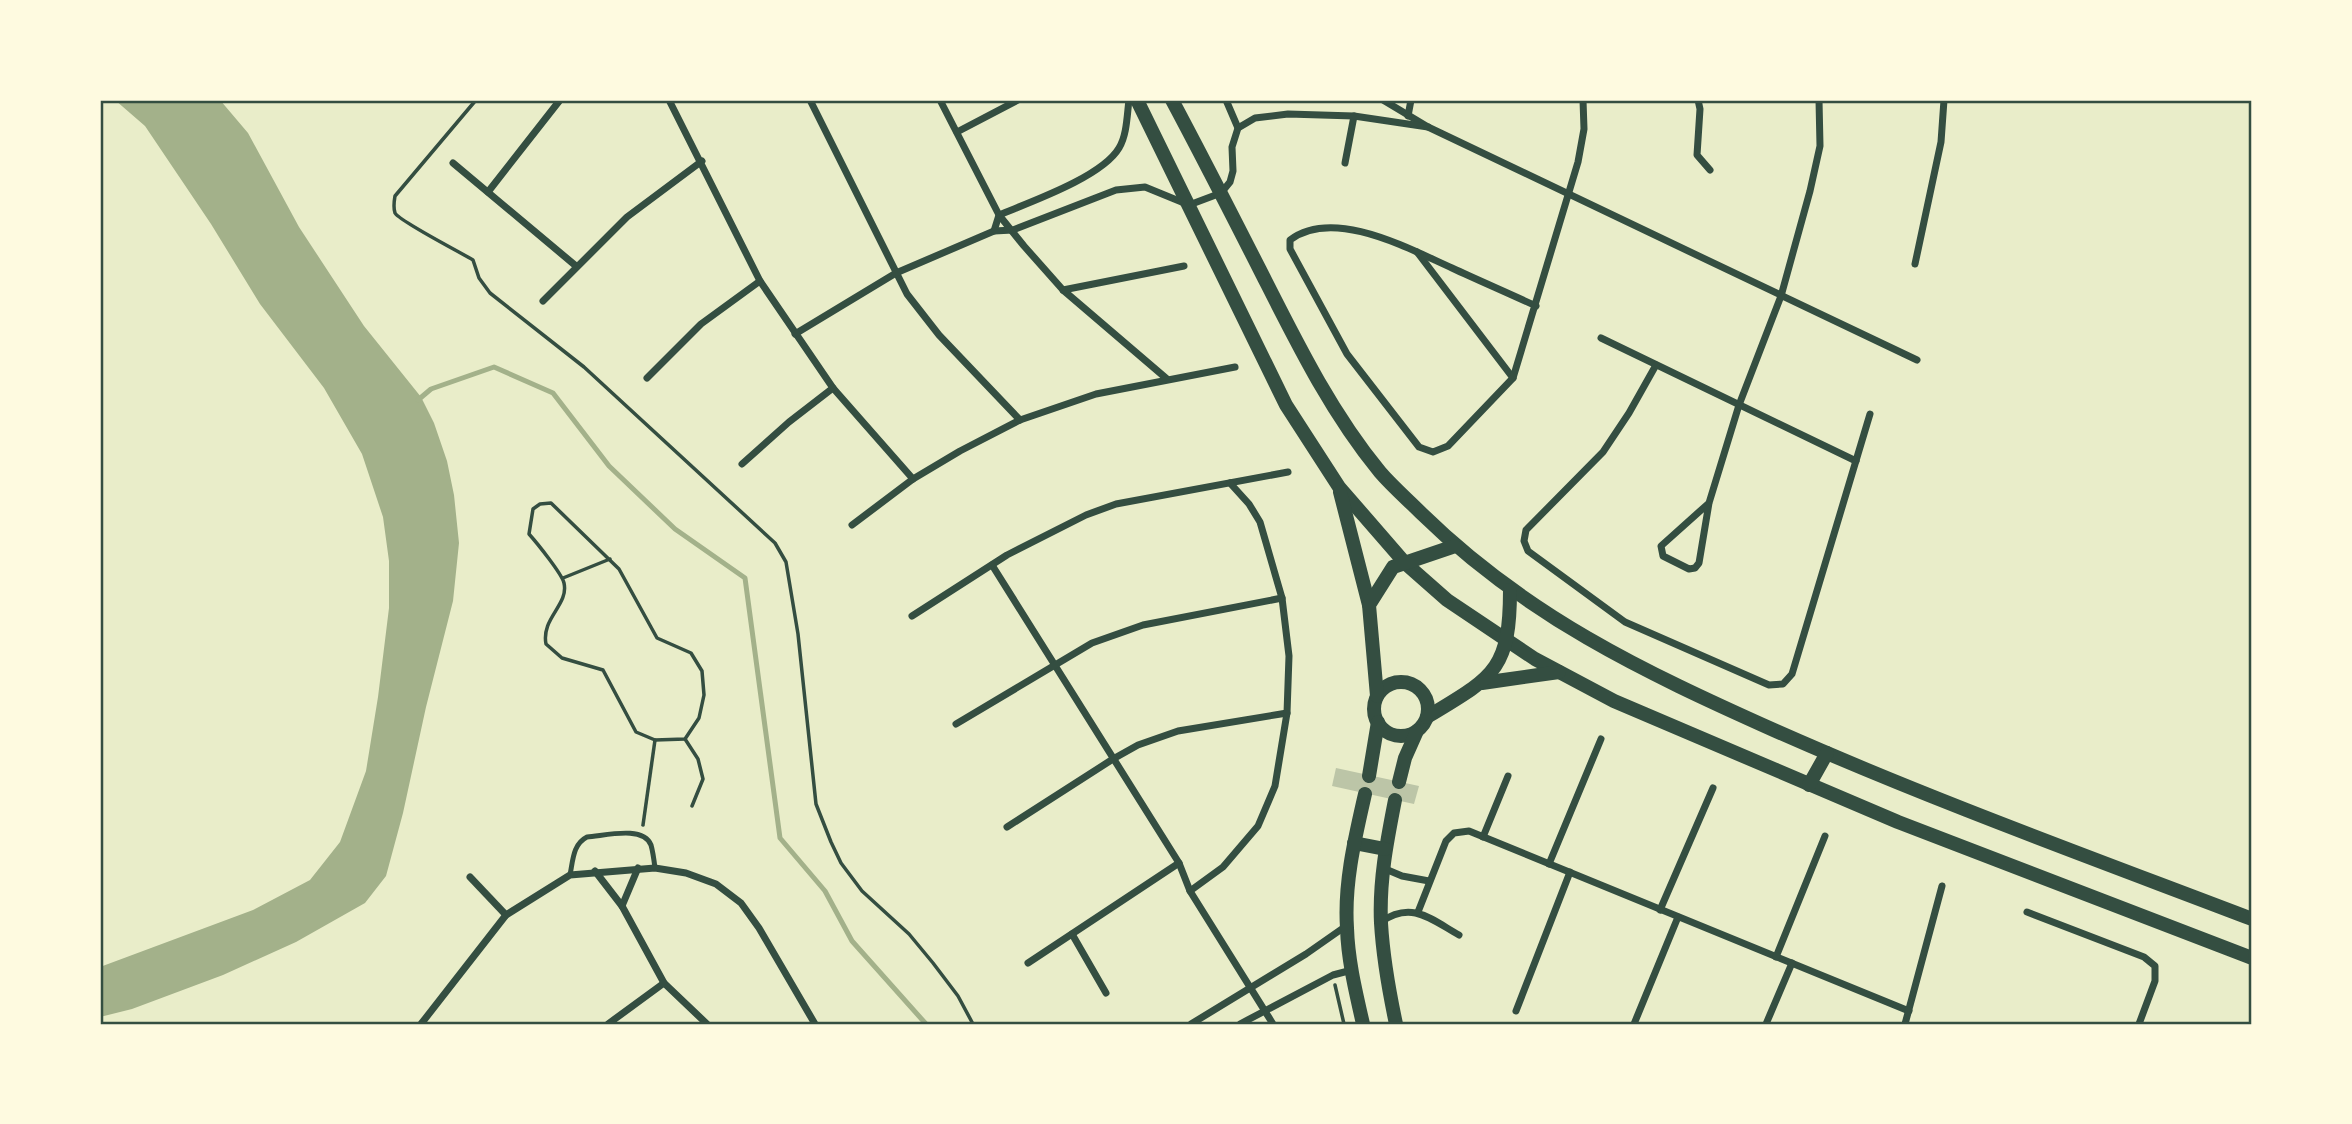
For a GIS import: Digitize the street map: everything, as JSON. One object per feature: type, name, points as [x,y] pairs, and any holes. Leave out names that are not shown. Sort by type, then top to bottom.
[{"type":"main road","points":[[1137,100],[1286,405],[1339,487],[1405,563],[1447,600],[1507,642],[1614,701],[1898,822],[2252,958]]},
{"type":"main road","points":[[1172,100],[1312,373],[1357,442],[1383,475],[1455,546],[1510,590],[1635,665],[1826,753],[1964,810],[2252,919]]},
{"type":"main road","points":[[1339,487],[1369,605],[1377,696],[1374,714],[1384,730],[1392,734],[1409,735],[1417,731]]},
{"type":"main road","points":[[1369,605],[1393,567],[1455,546]]},
{"type":"main road","points":[[1399,782],[1405,758],[1417,731],[1427,717],[1482,683],[1500,662],[1507,642],[1510,590]]},
{"type":"main road","points":[[1482,683],[1559,672]]},
{"type":"main road","points":[[1377,696],[1383,688],[1391,684],[1408,682],[1423,692],[1427,699],[1427,717]]},
{"type":"main road","points":[[1369,776],[1378,722]]},
{"type":"main road","points":[[1808,785],[1826,753]]},
{"type":"main road","points":[[1363,1024],[1346,926],[1354,843],[1365,794]]},
{"type":"main road","points":[[1395,800],[1385,849],[1381,922],[1386,974],[1396,1024]]},
{"type":"main road","points":[[1354,843],[1385,849]]},
{"type":"street","points":[[488,192],[560,100]]},
{"type":"street","points":[[669,100],[760,281],[832,388],[913,479]]},
{"type":"street","points":[[810,100],[907,294],[939,335],[1020,420]]},
{"type":"street","points":[[940,100],[999,215],[1063,290],[1167,379]]},
{"type":"street","points":[[957,132],[1018,100]]},
{"type":"street","points":[[994,231],[999,215],[1102,167],[1121,146],[1129,100]]},
{"type":"street","points":[[795,334],[896,273],[994,231],[1013,230],[1116,190],[1145,187],[1189,205],[1221,193],[1232,176],[1232,147],[1238,128],[1226,100]]},
{"type":"street","points":[[1383,100],[1428,127],[1917,360]]},
{"type":"street","points":[[1405,124],[1411,100]]},
{"type":"street","points":[[1536,306],[1381,236],[1349,229],[1321,228],[1298,233],[1290,240],[1290,249],[1347,354],[1419,447],[1433,452],[1448,446],[1513,378],[1536,306],[1578,162],[1584,129],[1583,100]]},
{"type":"street","points":[[1698,100],[1700,109],[1697,155],[1710,170]]},
{"type":"street","points":[[1709,503],[1661,546],[1663,556],[1689,569],[1695,568],[1699,563],[1709,503],[1739,405],[1781,296],[1820,146],[1819,100]]},
{"type":"street","points":[[1915,264],[1941,142],[1944,100]]},
{"type":"street","points":[[1238,128],[1255,118],[1283,114],[1354,116],[1428,127]]},
{"type":"street","points":[[1345,163],[1354,116]]},
{"type":"street","points":[[543,301],[627,217],[702,161]]},
{"type":"street","points":[[453,163],[576,267]]},
{"type":"street","points":[[1417,252],[1513,378]]},
{"type":"street","points":[[1063,290],[1184,266]]},
{"type":"street","points":[[647,378],[701,324],[760,281]]},
{"type":"street","points":[[1601,338],[1856,461]]},
{"type":"street","points":[[1656,365],[1603,452],[1527,530],[1524,541],[1528,551],[1625,622],[1769,685],[1783,684],[1792,674],[1870,414]]},
{"type":"street","points":[[852,525],[913,479],[1020,420],[1096,394],[1235,367]]},
{"type":"street","points":[[742,464],[832,388]]},
{"type":"street","points":[[912,615],[992,565],[1086,515],[1116,504],[1288,472]]},
{"type":"street","points":[[1190,891],[1223,867],[1258,826],[1275,786],[1287,713],[1289,656],[1282,598],[1260,522],[1249,503],[1230,483]]},
{"type":"street","points":[[992,565],[1179,863],[1190,891],[1273,1024]]},
{"type":"street","points":[[956,724],[1092,643],[1143,625],[1282,598]]},
{"type":"street","points":[[1007,827],[1113,758],[1138,745],[1178,732],[1287,713]]},
{"type":"street","points":[[1549,864],[1601,740]]},
{"type":"street","points":[[1483,837],[1508,776]]},
{"type":"street","points":[[1660,910],[1713,788]]},
{"type":"street","points":[[1418,912],[1446,841],[1454,833],[1469,831],[1909,1011]]},
{"type":"street","points":[[1776,957],[1825,836]]},
{"type":"street","points":[[1028,963],[1179,863]]},
{"type":"street","points":[[421,1024],[506,915],[570,875],[655,867],[686,873],[716,884],[741,903],[759,928],[815,1024]]},
{"type":"street","points":[[622,906],[638,868]]},
{"type":"street","points":[[1383,868],[1402,876],[1429,881]]},
{"type":"street","points":[[595,871],[622,906],[664,983],[706,1024]]},
{"type":"street","points":[[1516,1011],[1570,872]]},
{"type":"street","points":[[470,877],[506,915]]},
{"type":"street","points":[[1905,1024],[1942,886]]},
{"type":"street","points":[[1381,922],[1396,913],[1418,912],[1460,935]]},
{"type":"street","points":[[2027,912],[2144,957],[2155,967],[2155,981],[2139,1024]]},
{"type":"street","points":[[1634,1024],[1678,916]]},
{"type":"street","points":[[1191,1024],[1252,988],[1346,926]]},
{"type":"street","points":[[1072,934],[1106,993]]},
{"type":"street","points":[[1766,1024],[1792,963]]},
{"type":"street","points":[[1240,1024],[1333,975],[1352,970]]},
{"type":"street","points":[[608,1024],[664,983]]},
{"type":"lane","points":[[570,875],[577,844],[587,837],[641,833],[650,844],[655,867]]},
{"type":"path","points":[[476,100],[395,196],[393,206],[396,215],[473,260],[479,278],[490,293],[584,367],[775,543],[786,562],[798,634],[816,804],[831,842],[841,863],[862,891],[909,934],[933,963],[958,996],[973,1024]]},
{"type":"path","points":[[551,503],[559,509],[619,569],[657,638],[691,653],[702,671],[704,695],[699,718],[685,739],[655,740],[636,732],[603,670],[562,658],[546,644],[544,634],[564,596],[564,581],[529,534],[533,509],[540,504],[551,503]]},
{"type":"path","points":[[562,578],[610,559]]},
{"type":"path","points":[[685,739],[698,759],[703,779],[691,806]]},
{"type":"path","points":[[641,833],[655,740]]},
{"type":"path","points":[[1333,975],[1344,1024]]},
{"type":"shaded area","points":[[115,100],[220,100],[248,133],[299,227],[364,326],[421,397],[434,423],[447,461],[459,543],[453,601],[386,876],[365,903],[296,942],[223,975],[132,1009],[100,1017],[100,967],[253,910],[310,880],[340,842],[366,771],[389,608],[389,561],[383,517],[362,454],[324,388],[260,304],[211,224],[145,126]]},
{"type":"building","points":[[1336,768],[1419,786],[1414,804],[1332,786]]},
{"type":"waterway","points":[[418,400],[431,389],[494,367],[553,393],[609,466],[675,529],[745,578],[780,838],[825,891],[852,941],[926,1024]]}]
